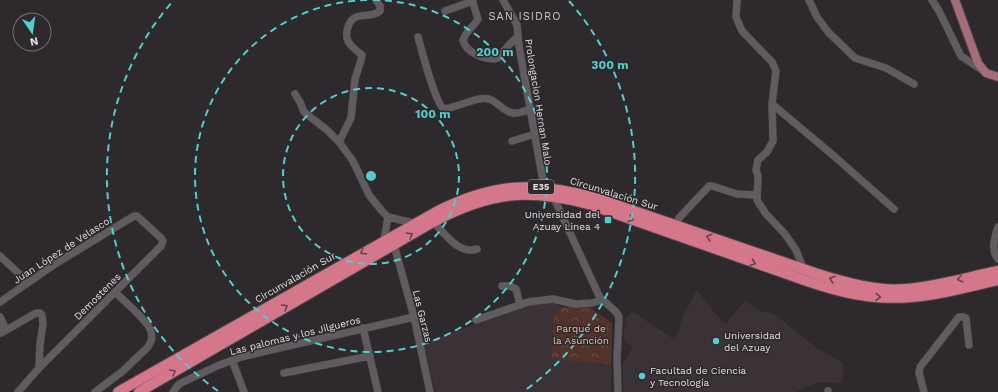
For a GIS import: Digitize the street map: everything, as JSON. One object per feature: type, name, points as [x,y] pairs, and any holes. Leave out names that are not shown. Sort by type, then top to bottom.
[{"type":"highway","name":"Circunvalación Sur","points":[[118,392],[413,224],[457,201],[480,193],[506,188],[544,187],[564,190],[596,198],[804,270],[855,285],[890,289],[947,282],[998,271]]},
{"type":"highway","name":"Circunvalación Sur","points":[[139,392],[434,222],[467,206],[500,196],[532,194],[553,196],[588,204],[824,287],[860,295],[875,297],[911,297],[950,291],[998,280]]},
{"type":"main road","points":[[955,0],[978,63],[986,73],[998,77]]},
{"type":"street","points":[[338,142],[351,118],[355,79],[362,54],[351,46],[348,40],[347,29],[351,20],[356,16],[376,14],[380,11],[380,6],[376,0]]},
{"type":"street","name":"Prolongacion Hernan Malo","points":[[503,0],[518,25],[519,46],[544,187]]},
{"type":"street","points":[[737,0],[736,17],[742,31],[772,62],[776,71],[772,104],[773,141],[767,152],[758,160],[756,170],[758,176],[757,200],[766,214],[785,234],[796,250],[804,270]]},
{"type":"street","points":[[809,0],[816,17],[828,32],[855,58],[886,68],[914,84]]},
{"type":"street","points":[[932,0],[939,10],[961,56],[986,73]]},
{"type":"street","points":[[445,11],[473,1],[478,19],[475,25],[466,32],[463,40],[466,48],[491,60],[498,58],[518,36]]},
{"type":"street","points":[[418,37],[436,95],[440,105],[444,109],[480,99],[489,99],[499,104],[512,114],[530,109]]},
{"type":"street","points":[[295,94],[304,112],[327,130],[353,161],[369,194],[388,217],[413,224]]},
{"type":"street","points":[[772,104],[894,209]]},
{"type":"street","points":[[512,141],[535,134]]},
{"type":"street","points":[[675,225],[679,218],[709,186],[738,194],[757,196]]},
{"type":"street","points":[[553,196],[601,300],[603,300],[616,312],[619,317],[617,360],[618,392]]},
{"type":"street","name":"Juan López de Velasco","points":[[0,302],[28,282],[134,216]]},
{"type":"street","name":"Demostenes","points":[[18,392],[39,368],[161,246],[161,238],[137,216],[134,216]]},
{"type":"street","points":[[384,240],[388,217]]},
{"type":"street","points":[[434,222],[454,244],[464,249],[473,251],[477,249]]},
{"type":"street","points":[[998,227],[994,244],[994,252],[998,259]]},
{"type":"street","name":"Las Garzas","points":[[394,245],[414,317],[430,392]]},
{"type":"street","points":[[0,256],[28,282]]},
{"type":"street","points":[[502,286],[510,286],[516,289],[520,305]]},
{"type":"street","points":[[95,392],[123,371],[151,342],[152,336],[149,326],[115,292]]},
{"type":"street","points":[[476,320],[520,305],[553,299],[575,304],[592,303],[601,300]]},
{"type":"street","points":[[1,333],[40,313],[43,317],[43,324],[39,368]]},
{"type":"street","points":[[0,317],[4,325],[1,333]]},
{"type":"street","name":"Las palomas y los Jilgueros","points":[[173,392],[177,386],[184,381],[232,360],[257,352],[414,317]]},
{"type":"street","points":[[924,392],[920,367],[959,318],[966,318],[969,345]]},
{"type":"street","points":[[363,328],[378,392]]},
{"type":"street","points":[[284,373],[370,356]]},
{"type":"street","points":[[232,360],[244,392]]},
{"type":"shaded area","name":"Universidad del Azuay","points":[[697,290],[714,312],[726,324],[745,300],[757,310],[774,314],[817,348],[843,363],[843,383],[818,382],[796,392],[623,392],[623,364],[633,346],[625,342],[624,331],[627,321],[624,319],[633,312],[675,340],[683,316]]},
{"type":"shaded area","points":[[555,301],[558,306],[562,307],[589,307],[612,323],[611,392],[435,392],[424,343],[521,307]]},
{"type":"green space","name":"Parque de la Asunción","points":[[562,307],[589,307],[612,323],[611,364],[552,359],[554,316]]},
{"type":"place","name":"Universidad del Azuay Linea 4","points":[[608,220]]},
{"type":"place","name":"Universidad del Azuay","points":[[716,341]]},
{"type":"place","name":"Facultad de Ciencia y Tecnología","points":[[642,376]]},
{"type":"district","name":"SAN ISIDRO","points":[[525,16]]}]
